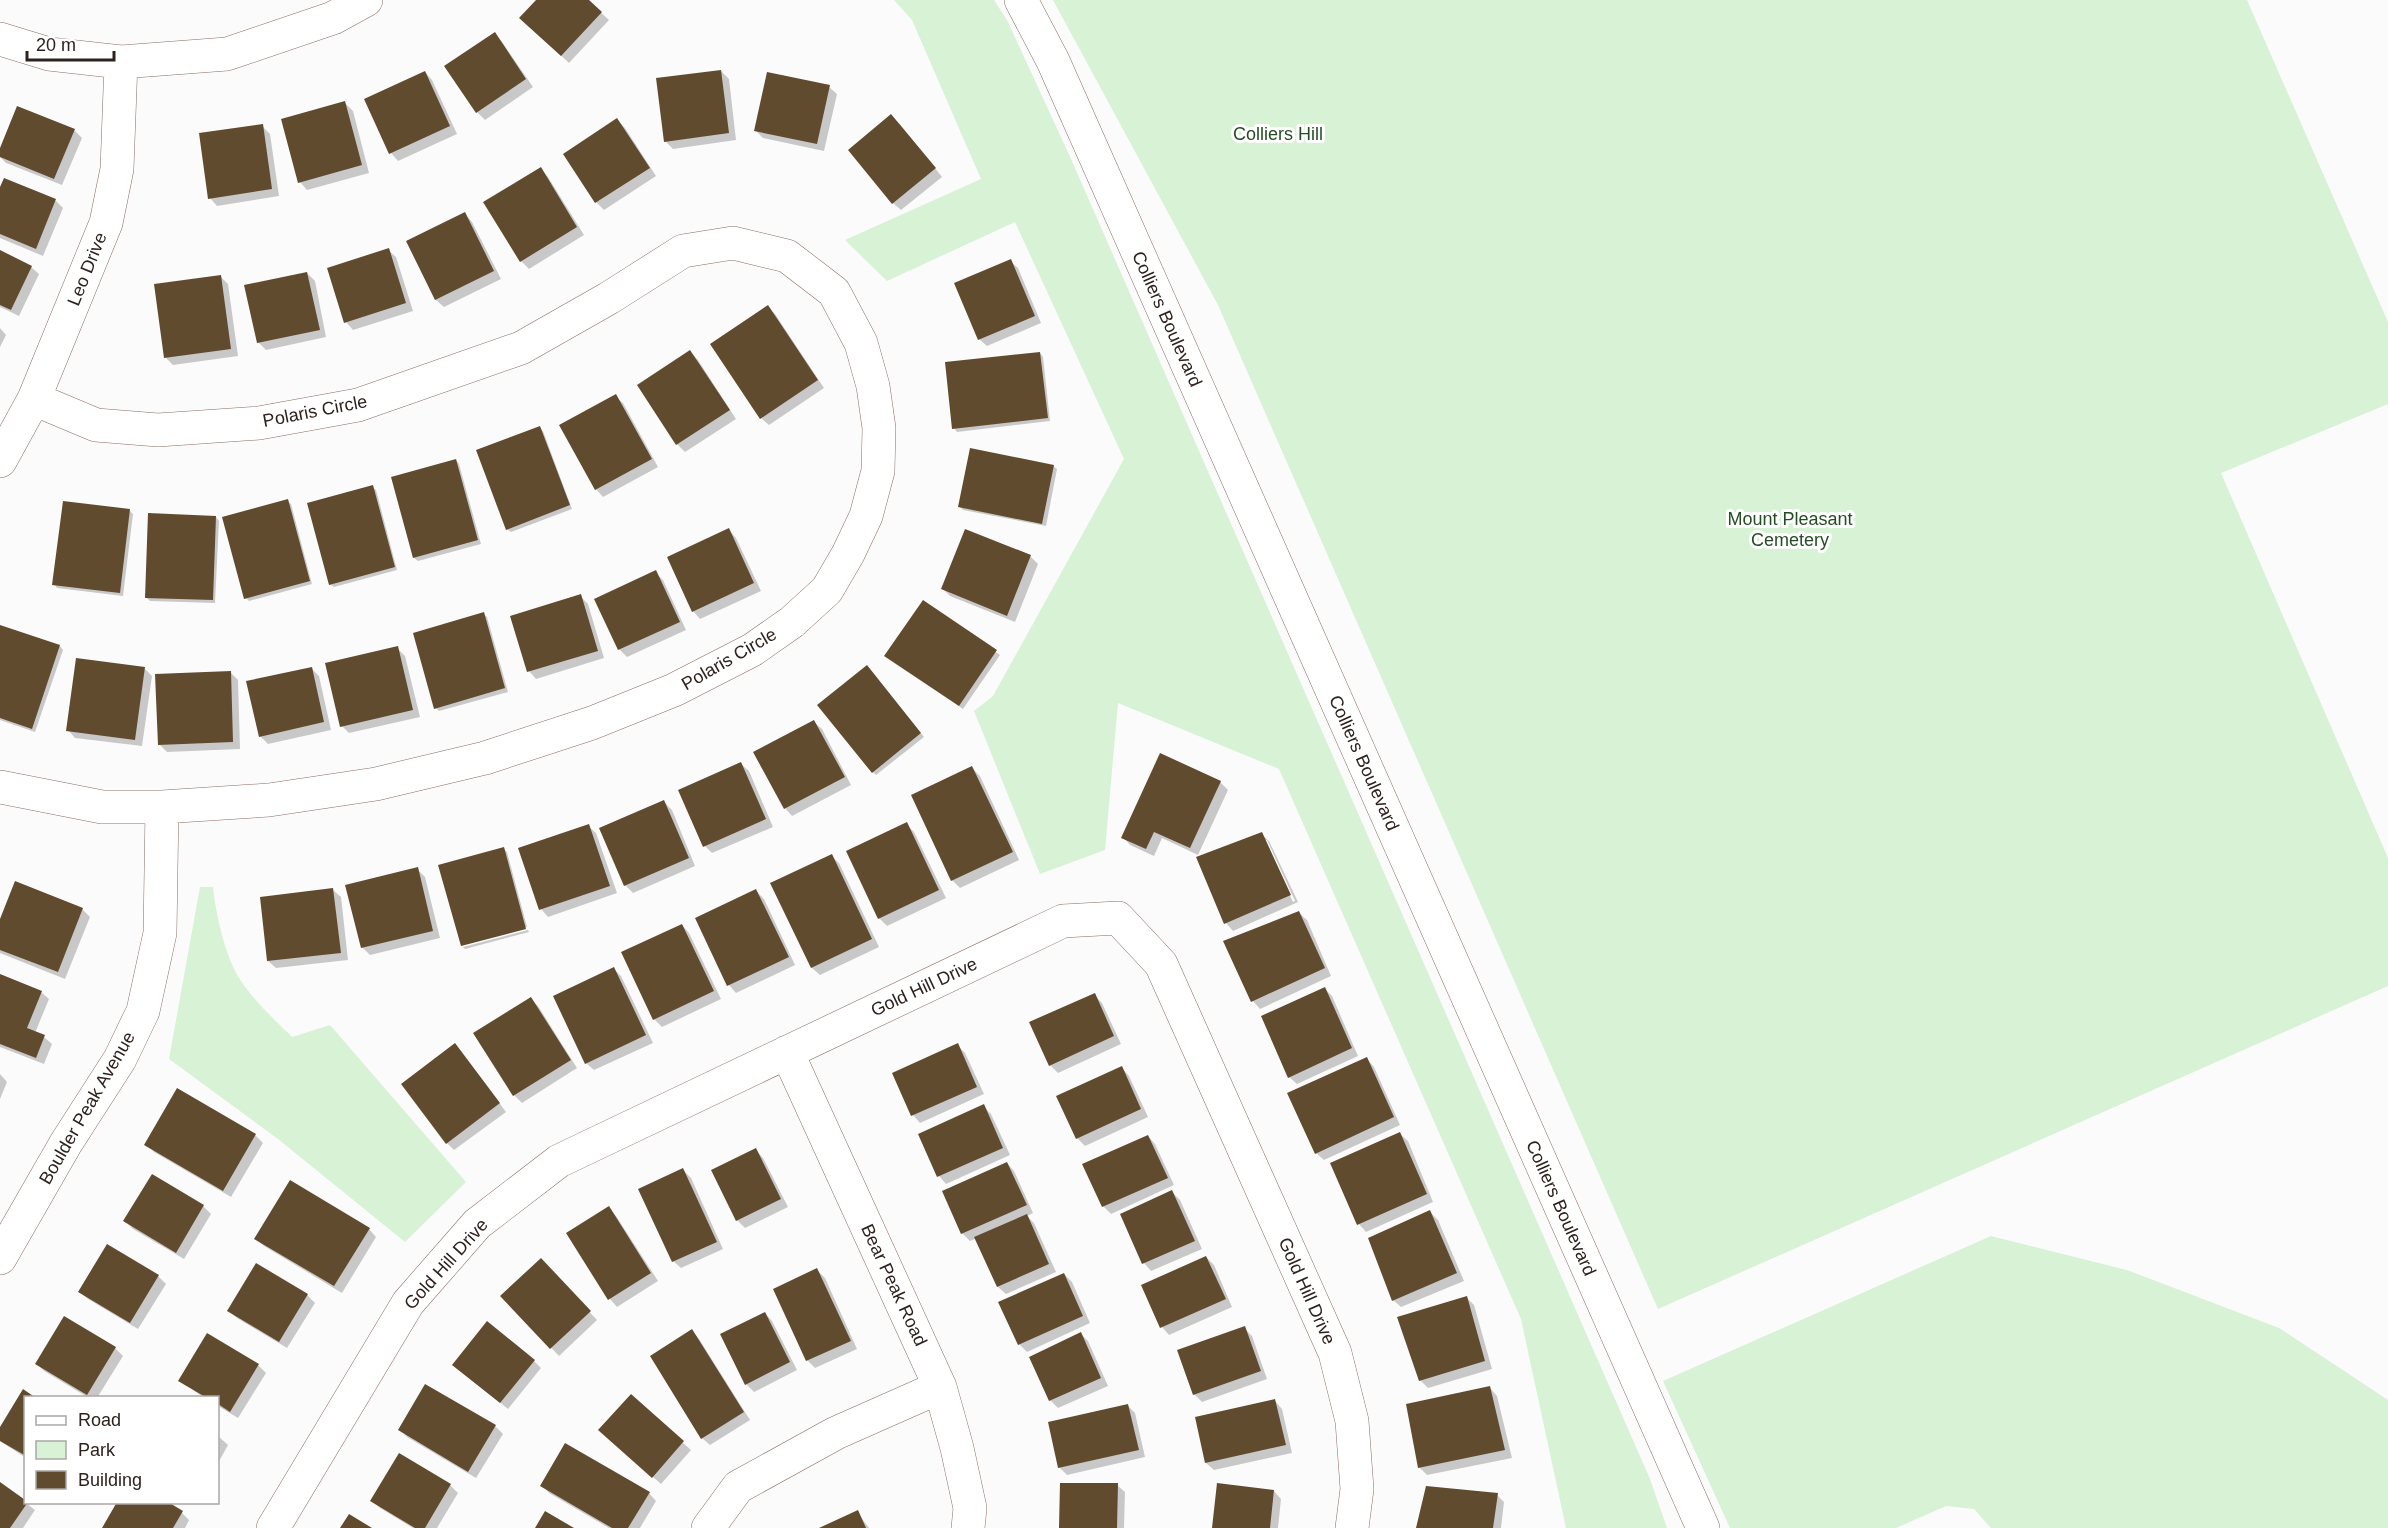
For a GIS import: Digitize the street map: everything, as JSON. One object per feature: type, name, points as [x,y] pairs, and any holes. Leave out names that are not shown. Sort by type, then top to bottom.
[{"type":"street","points":[[0,39],[49,54],[121,62],[227,54],[333,18],[366,0]]},
{"type":"street","name":"Colliers Boulevard","points":[[1022,0],[1053,61],[1703,1528]]},
{"type":"street","name":"Leo Drive","points":[[0,462],[34,399],[106,223],[117,169],[121,62]]},
{"type":"street","name":"Polaris Circle","points":[[0,787],[102,807],[162,807],[269,800],[364,786],[485,758],[592,723],[674,690],[752,650],[792,622],[826,590],[848,554],[866,516],[878,471],[879,428],[873,386],[861,343],[834,292],[787,256],[733,243],[683,251],[609,298],[520,348],[357,405],[259,423],[158,430],[96,425],[34,399]]},
{"type":"street","name":"Boulder Peak Avenue","points":[[0,1258],[66,1143],[120,1059],[142,1011],[160,933],[162,807]]},
{"type":"street","name":"Gold Hill Drive","points":[[273,1528],[408,1303],[477,1224],[559,1161],[1063,921],[1118,918],[1161,964],[1335,1353],[1352,1421],[1357,1489],[1352,1528]]},
{"type":"street","name":"Bear Peak Road","points":[[787,1052],[940,1387],[957,1448],[970,1508],[968,1528]]},
{"type":"street","points":[[708,1528],[738,1487],[836,1433],[940,1387]]},
{"type":"green space","points":[[894,0],[994,0],[1007,20],[1071,159],[1650,1479],[1667,1528],[1566,1528],[1521,1319],[1279,769],[1118,703],[1105,850],[1040,874],[974,711],[993,696],[1124,459],[1015,222],[887,281],[845,240],[981,179],[912,20]]},
{"type":"green space","name":"Mount Pleasant Cemetery","points":[[1053,0],[2247,0],[2388,322],[2388,404],[2221,473],[2388,858],[2388,986],[1658,1309],[1218,305]]},
{"type":"green space","points":[[200,887],[213,887],[219,923],[230,960],[241,981],[259,1003],[292,1037],[330,1025],[466,1182],[405,1242],[278,1139],[169,1059]]},
{"type":"green space","points":[[1991,1236],[2127,1270],[2279,1328],[2388,1400],[2388,1528],[1991,1528],[1974,1509],[1946,1506],[1896,1528],[1730,1528],[1663,1381]]},
{"type":"building","points":[[536,0],[589,0],[602,12],[561,56],[519,18]]},
{"type":"building","points":[[495,32],[526,79],[476,113],[444,66]]},
{"type":"building","points":[[721,70],[729,133],[664,142],[656,78]]},
{"type":"building","points":[[425,71],[450,126],[389,154],[364,99]]},
{"type":"building","points":[[767,72],[830,85],[817,144],[754,131]]},
{"type":"building","points":[[345,101],[362,165],[298,183],[281,119]]},
{"type":"building","points":[[17,106],[75,129],[54,179],[0,157],[0,148]]},
{"type":"building","points":[[891,114],[936,168],[892,204],[848,150]]},
{"type":"building","points":[[617,118],[650,168],[595,203],[563,154]]},
{"type":"building","points":[[263,124],[272,189],[208,199],[199,133]]},
{"type":"building","points":[[541,167],[577,227],[520,262],[483,202]]},
{"type":"building","points":[[4,178],[56,199],[36,249],[0,234],[0,187]]},
{"type":"building","points":[[465,212],[494,271],[435,300],[406,241]]},
{"type":"building","points":[[389,248],[406,303],[344,323],[327,268]]},
{"type":"building","points":[[0,250],[32,266],[11,310],[0,305]]},
{"type":"building","points":[[1011,259],[1035,316],[978,340],[954,283]]},
{"type":"building","points":[[307,272],[320,330],[257,343],[244,285]]},
{"type":"building","points":[[221,275],[231,349],[164,358],[154,284]]},
{"type":"building","points":[[768,305],[818,380],[760,419],[710,344]]},
{"type":"building","points":[[690,350],[730,410],[676,445],[637,385]]},
{"type":"building","points":[[1040,352],[1048,418],[952,429],[945,362]]},
{"type":"building","points":[[616,394],[652,459],[595,490],[559,425]]},
{"type":"building","points":[[540,426],[570,505],[506,530],[476,450]]},
{"type":"building","points":[[970,448],[1054,465],[1042,524],[958,507]]},
{"type":"building","points":[[456,459],[478,540],[413,558],[391,477]]},
{"type":"building","points":[[373,485],[395,567],[329,585],[307,503]]},
{"type":"building","points":[[288,499],[310,581],[244,599],[222,517]]},
{"type":"building","points":[[63,501],[130,509],[120,593],[52,585]]},
{"type":"building","points":[[148,513],[216,516],[213,600],[145,598]]},
{"type":"building","points":[[729,528],[754,583],[692,612],[667,557]]},
{"type":"building","points":[[965,529],[1031,555],[1007,616],[941,589]]},
{"type":"building","points":[[656,570],[680,622],[618,650],[594,599]]},
{"type":"building","points":[[581,594],[598,651],[527,672],[510,616]]},
{"type":"building","points":[[923,600],[997,650],[959,706],[884,656]]},
{"type":"building","points":[[484,612],[505,688],[434,709],[413,633]]},
{"type":"building","points":[[0,625],[60,645],[32,729],[0,718]]},
{"type":"building","points":[[398,646],[413,710],[340,727],[325,663]]},
{"type":"building","points":[[76,658],[145,667],[135,740],[66,731]]},
{"type":"building","points":[[867,665],[921,733],[872,773],[817,705]]},
{"type":"building","points":[[312,667],[324,722],[259,737],[246,681]]},
{"type":"building","points":[[231,671],[233,742],[158,745],[155,674]]},
{"type":"building","points":[[814,720],[845,777],[784,809],[753,752]]},
{"type":"building","points":[[1160,753],[1221,781],[1190,848],[1154,832],[1146,849],[1121,838]]},
{"type":"building","points":[[741,762],[766,819],[703,847],[678,790]]},
{"type":"building","points":[[972,766],[1013,852],[951,881],[911,795]]},
{"type":"building","points":[[664,800],[689,858],[624,886],[599,828]]},
{"type":"building","points":[[907,822],[939,890],[878,919],[846,851]]},
{"type":"building","points":[[589,824],[610,886],[539,910],[518,848]]},
{"type":"building","points":[[1262,832],[1291,895],[1224,924],[1196,857]]},
{"type":"building","points":[[504,847],[526,929],[461,946],[438,865]]},
{"type":"building","points":[[832,854],[872,939],[811,968],[770,883]]},
{"type":"building","points":[[418,867],[433,931],[361,948],[345,885]]},
{"type":"building","points":[[15,881],[83,908],[58,972],[0,950],[0,919]]},
{"type":"building","points":[[333,888],[341,953],[267,961],[260,897]]},
{"type":"building","points":[[756,889],[789,957],[727,986],[695,918]]},
{"type":"building","points":[[1299,911],[1325,968],[1251,1002],[1223,941]]},
{"type":"building","points":[[682,924],[714,991],[653,1020],[621,952]]},
{"type":"building","points":[[614,967],[646,1035],[585,1064],[553,996]]},
{"type":"building","points":[[0,974],[42,991],[27,1028],[45,1035],[36,1058],[0,1044]]},
{"type":"building","points":[[1325,987],[1352,1048],[1288,1078],[1261,1016]]},
{"type":"building","points":[[1095,993],[1114,1036],[1049,1066],[1029,1022]]},
{"type":"building","points":[[531,997],[571,1060],[513,1096],[473,1033]]},
{"type":"building","points":[[455,1043],[500,1103],[446,1144],[401,1084]]},
{"type":"building","points":[[958,1043],[977,1087],[911,1116],[892,1073]]},
{"type":"building","points":[[1367,1057],[1394,1117],[1315,1154],[1287,1093]]},
{"type":"building","points":[[1122,1066],[1141,1109],[1076,1139],[1056,1096]]},
{"type":"building","points":[[177,1088],[256,1134],[223,1191],[144,1145]]},
{"type":"building","points":[[984,1104],[1003,1148],[937,1177],[918,1134]]},
{"type":"building","points":[[1400,1132],[1427,1194],[1357,1225],[1330,1163]]},
{"type":"building","points":[[1148,1135],[1168,1178],[1102,1207],[1082,1164]]},
{"type":"building","points":[[756,1148],[781,1199],[736,1221],[711,1170]]},
{"type":"building","points":[[1007,1162],[1027,1205],[961,1234],[942,1191]]},
{"type":"building","points":[[683,1168],[717,1242],[672,1262],[638,1189]]},
{"type":"building","points":[[152,1174],[204,1205],[176,1253],[123,1221]]},
{"type":"building","points":[[290,1180],[370,1228],[334,1286],[254,1239]]},
{"type":"building","points":[[1172,1190],[1195,1241],[1142,1264],[1120,1214]]},
{"type":"building","points":[[609,1206],[651,1273],[608,1300],[566,1233]]},
{"type":"building","points":[[1430,1210],[1457,1273],[1392,1301],[1368,1238]]},
{"type":"building","points":[[1027,1214],[1049,1264],[997,1287],[974,1237]]},
{"type":"building","points":[[107,1244],[159,1275],[130,1323],[78,1292]]},
{"type":"building","points":[[1206,1256],[1226,1299],[1160,1328],[1141,1285]]},
{"type":"building","points":[[541,1258],[591,1311],[550,1349],[500,1296]]},
{"type":"building","points":[[256,1263],[308,1294],[279,1342],[227,1311]]},
{"type":"building","points":[[817,1268],[851,1341],[806,1361],[773,1289]]},
{"type":"building","points":[[1064,1273],[1083,1316],[1018,1345],[998,1302]]},
{"type":"building","points":[[1467,1296],[1485,1361],[1419,1381],[1397,1317]]},
{"type":"building","points":[[765,1312],[790,1362],[745,1385],[720,1334]]},
{"type":"building","points":[[64,1316],[116,1347],[87,1395],[35,1364]]},
{"type":"building","points":[[487,1321],[535,1360],[500,1403],[452,1365]]},
{"type":"building","points":[[1245,1326],[1261,1371],[1193,1395],[1177,1350]]},
{"type":"building","points":[[692,1329],[744,1412],[701,1439],[650,1356]]},
{"type":"building","points":[[1081,1332],[1101,1378],[1049,1401],[1029,1357]]},
{"type":"building","points":[[207,1333],[259,1364],[230,1412],[219,1405],[219,1396],[204,1396],[178,1381]]},
{"type":"building","points":[[425,1384],[496,1425],[468,1472],[398,1430]]},
{"type":"building","points":[[1490,1386],[1505,1450],[1418,1468],[1406,1404]]},
{"type":"building","points":[[23,1389],[33,1396],[24,1396],[24,1455],[0,1441],[0,1427]]},
{"type":"building","points":[[631,1394],[684,1441],[652,1478],[598,1430]]},
{"type":"building","points":[[1275,1399],[1286,1445],[1205,1463],[1195,1417]]},
{"type":"building","points":[[1128,1404],[1139,1450],[1058,1468],[1048,1422]]},
{"type":"building","points":[[565,1443],[650,1492],[628,1528],[612,1528],[540,1486]]},
{"type":"building","points":[[399,1453],[451,1484],[425,1528],[415,1528],[370,1501]]},
{"type":"building","points":[[0,1482],[24,1499],[24,1504],[27,1504],[10,1528],[0,1528]]},
{"type":"building","points":[[1060,1483],[1118,1483],[1117,1528],[1059,1528]]},
{"type":"building","points":[[1217,1483],[1274,1490],[1270,1528],[1212,1528]]},
{"type":"building","points":[[1426,1486],[1498,1493],[1493,1528],[1416,1528]]},
{"type":"building","points":[[116,1504],[171,1504],[183,1511],[173,1528],[102,1528]]},
{"type":"building","points":[[858,1510],[866,1528],[819,1528]]},
{"type":"building","points":[[545,1511],[574,1528],[535,1528]]},
{"type":"building","points":[[349,1514],[372,1528],[340,1528]]},
{"type":"park label","name":"Colliers Hill","points":[[1278,134]]}]
